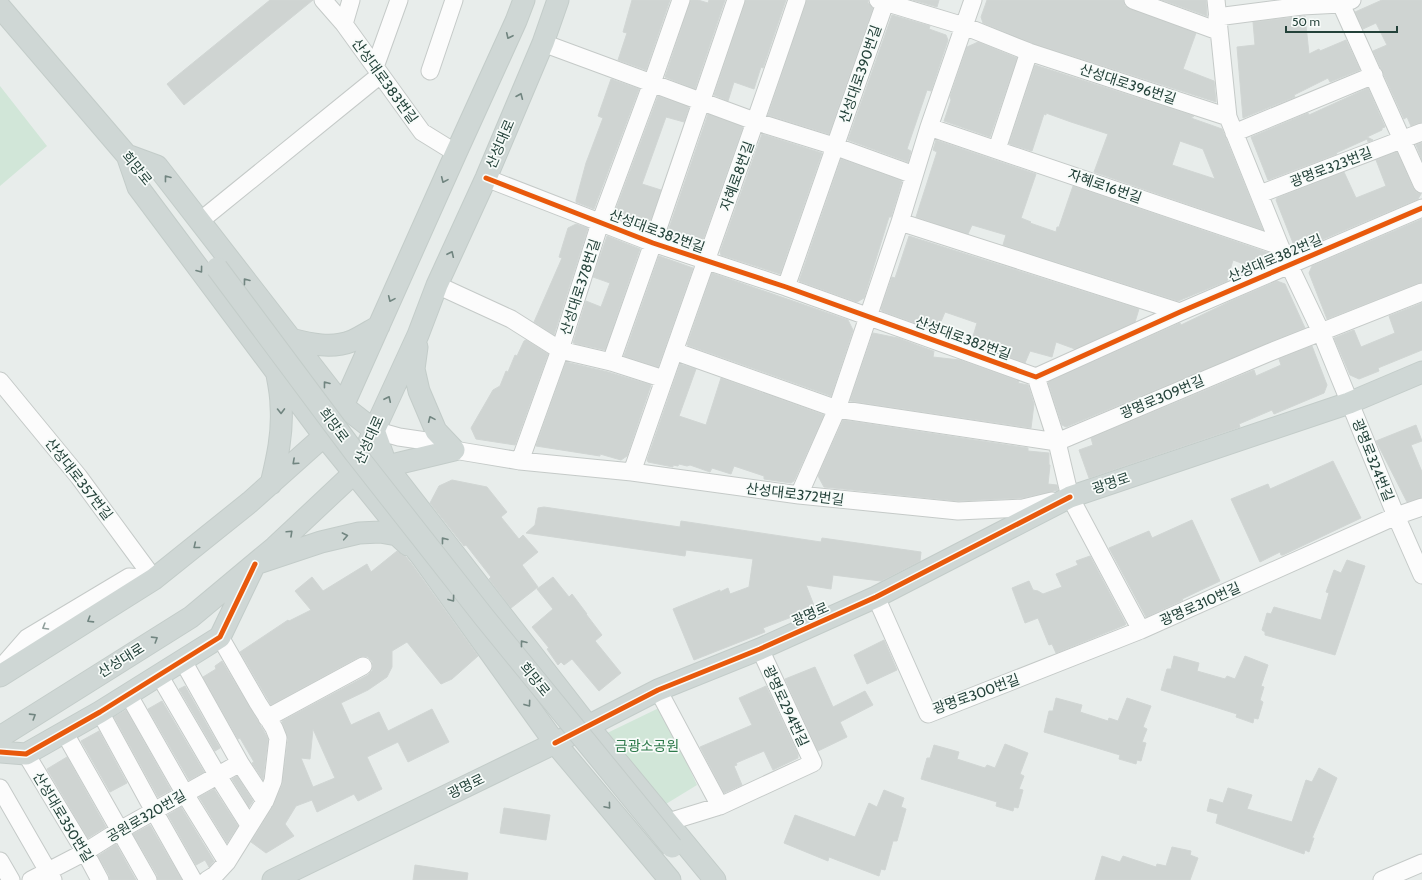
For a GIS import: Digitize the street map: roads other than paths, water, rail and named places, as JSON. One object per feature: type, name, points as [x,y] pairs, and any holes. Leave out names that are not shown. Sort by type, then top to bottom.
[{"type":"main road","points":[[0,676],[154,579],[250,502],[324,436],[343,406],[516,21],[524,0]]},
{"type":"main road","name":"산성대로","points":[[0,737],[190,617],[275,547],[355,472],[418,335],[437,284],[486,178],[543,43],[558,0]]},
{"type":"main road","name":"희망로","points":[[0,7],[127,155],[217,268],[355,453],[475,605],[698,880]]},
{"type":"main road","points":[[127,155],[157,166],[343,406],[374,430],[387,467],[588,726],[715,880]]},
{"type":"main road","points":[[127,155],[138,187],[324,436],[355,472],[421,556],[555,743],[670,880]]},
{"type":"main road","points":[[291,339],[311,344],[337,345],[351,341],[379,326]]},
{"type":"main road","points":[[355,472],[387,467],[454,450],[436,431],[419,391],[414,369],[418,335]]},
{"type":"main road","points":[[271,484],[277,458],[281,423],[281,407],[277,372]]},
{"type":"main road","name":"광명로","points":[[273,880],[555,743],[658,690],[760,649],[876,597],[1070,497],[1349,403],[1422,372]]},
{"type":"main road","points":[[0,752],[26,754],[100,712],[220,637],[255,564],[321,542],[360,533],[380,532],[397,535],[421,556]]},
{"type":"street","name":"산성대로383번길","points":[[323,0],[344,24],[422,132],[456,153]]},
{"type":"street","points":[[344,24],[352,0]]},
{"type":"street","points":[[200,221],[378,71],[399,0]]},
{"type":"street","points":[[430,71],[454,0]]},
{"type":"street","points":[[652,84],[681,0]]},
{"type":"street","points":[[701,102],[736,0]]},
{"type":"street","name":"자혜로8번길","points":[[632,472],[757,122],[797,0]]},
{"type":"street","points":[[799,495],[837,409],[867,316],[900,222],[929,127],[973,0]]},
{"type":"street","points":[[1133,0],[1218,24],[1302,3],[1347,2],[1374,75],[1422,184]]},
{"type":"street","points":[[1216,0],[1228,117],[1280,246],[1321,332],[1349,403]]},
{"type":"street","name":"산성대로396번길","points":[[883,1],[964,26],[1029,52],[1228,117]]},
{"type":"street","name":"산성대로390번길","points":[[834,146],[883,1]]},
{"type":"street","points":[[543,43],[757,122],[834,146],[914,175]]},
{"type":"street","points":[[997,150],[1029,52]]},
{"type":"street","points":[[1234,133],[1374,75]]},
{"type":"street","name":"산성대로382번길","points":[[600,223],[652,84]]},
{"type":"street","name":"산성대로382번길","points":[[654,243],[701,102]]},
{"type":"street","name":"자혜로16번길","points":[[929,127],[1280,246]]},
{"type":"street","name":"광명로323번길","points":[[1260,194],[1422,132]]},
{"type":"street","points":[[786,287],[834,146]]},
{"type":"street","name":"산성대로382번길","points":[[486,178],[654,243],[786,287],[1036,377],[1180,312],[1422,208]]},
{"type":"street","points":[[900,222],[1180,312]]},
{"type":"street","name":"산성대로378번길","points":[[560,350],[600,223]]},
{"type":"street","points":[[611,362],[654,243]]},
{"type":"street","name":"산성대로378번길","points":[[437,284],[511,319],[560,350],[611,362],[664,379]]},
{"type":"street","points":[[1321,332],[1422,292]]},
{"type":"street","name":"광명로309번길","points":[[1057,442],[1321,332]]},
{"type":"street","points":[[520,461],[560,350]]},
{"type":"street","points":[[674,351],[837,409],[1057,442]]},
{"type":"street","points":[[1036,377],[1057,442],[1070,497],[1141,630]]},
{"type":"street","name":"산성대로357번길","points":[[0,381],[79,477],[154,579]]},
{"type":"street","name":"광명로324번길","points":[[1349,403],[1422,575]]},
{"type":"street","name":"산성대로372번길","points":[[374,430],[399,437],[426,441],[454,450],[520,461],[632,472],[799,495],[958,511],[1023,508],[1070,497]]},
{"type":"street","name":"광명로310번길","points":[[1141,630],[1396,516],[1422,507]]},
{"type":"street","points":[[0,669],[27,638],[129,577],[154,579]]},
{"type":"street","name":"광명로300번길","points":[[876,597],[928,714],[1141,630]]},
{"type":"street","points":[[207,880],[215,875],[227,862],[265,801],[273,781],[278,738],[274,728],[220,637]]},
{"type":"street","name":"광명로294번길","points":[[720,806],[813,763],[760,649]]},
{"type":"street","points":[[183,661],[240,763],[265,801]]},
{"type":"street","points":[[267,718],[363,666]]},
{"type":"street","points":[[159,676],[218,776],[249,825]]},
{"type":"street","points":[[658,690],[720,806],[668,822]]},
{"type":"street","points":[[128,694],[185,794],[227,862]]},
{"type":"street","points":[[100,712],[193,880]]},
{"type":"street","points":[[64,732],[148,880]]},
{"type":"street","name":"산성대로350번길","points":[[26,754],[85,852],[100,880]]},
{"type":"street","name":"공원로320번길","points":[[31,880],[51,875],[120,830],[240,763]]},
{"type":"street","points":[[0,788],[51,875]]},
{"type":"street","points":[[0,861],[11,880]]},
{"type":"street","points":[[1382,880],[1422,863]]},
{"type":"park label","name":"금광소공원","points":[[647,746]]}]
